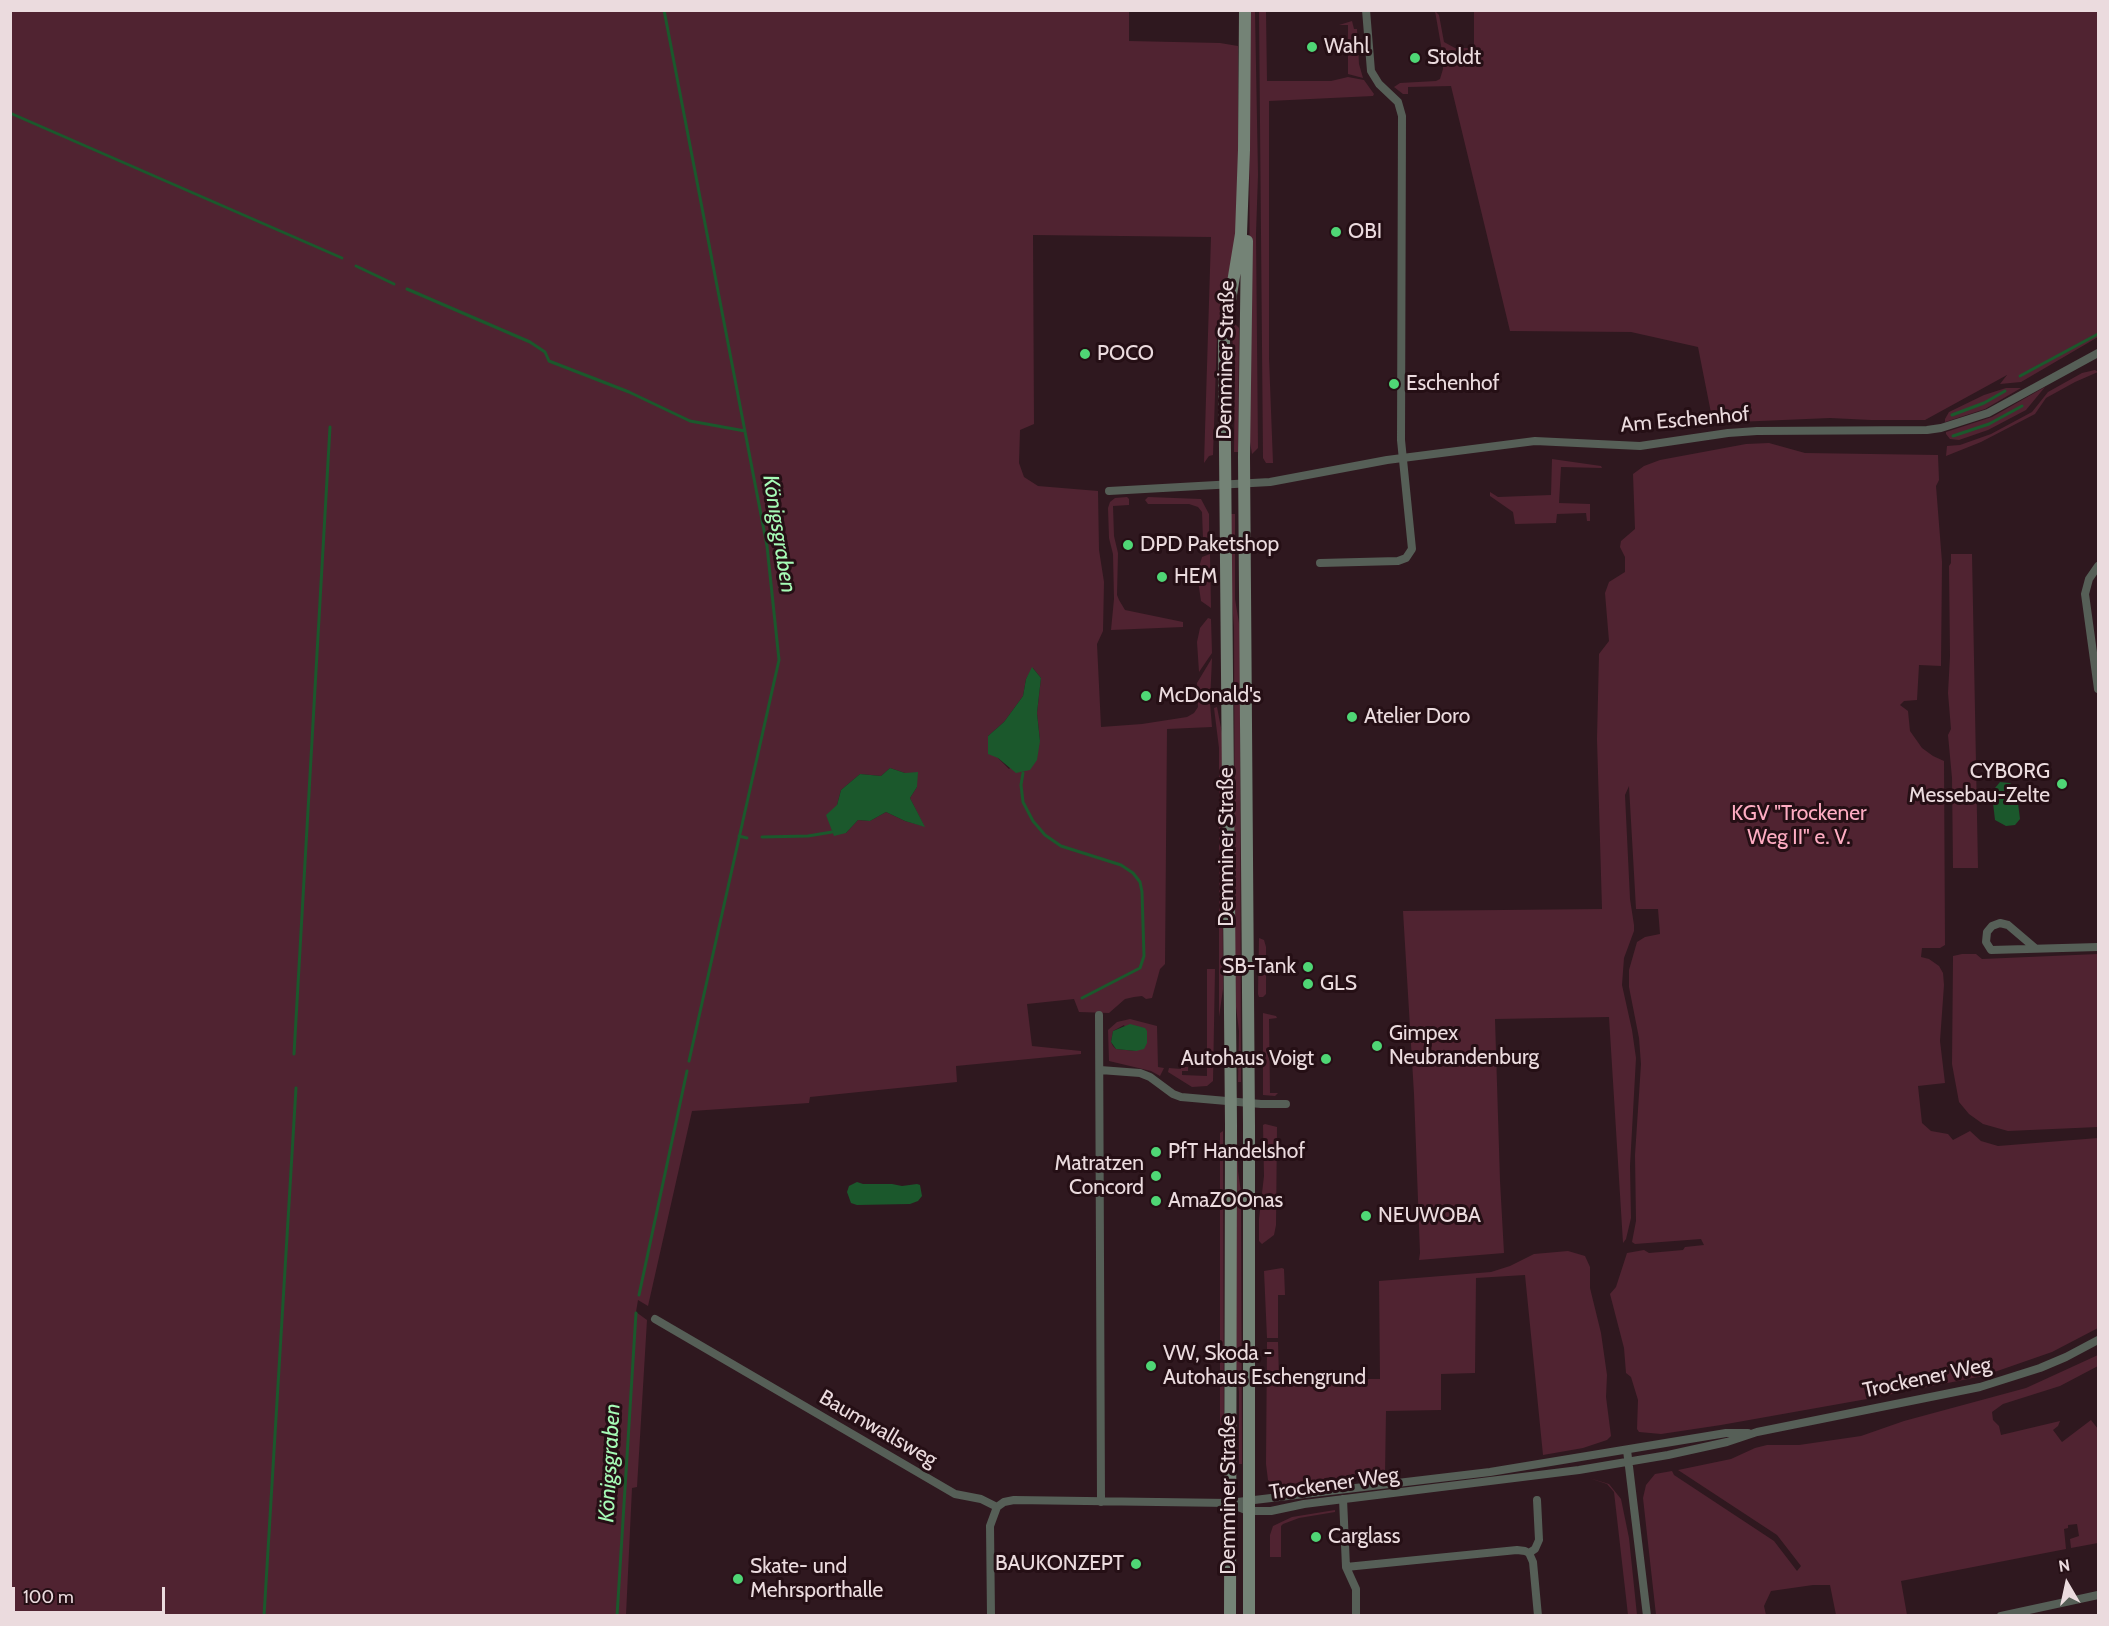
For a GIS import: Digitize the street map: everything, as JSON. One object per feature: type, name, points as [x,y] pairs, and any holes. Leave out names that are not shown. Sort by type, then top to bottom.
[{"type":"main road","name":"Demminer Straße","points":[[1230,1616],[1231,1101],[1224,337],[1240,244],[1244,150],[1245,10]]},
{"type":"main road","name":"Demminer Straße","points":[[1244,150],[1247,223],[1244,352],[1249,1102],[1249,1616]]},
{"type":"street","points":[[1320,563],[1398,561],[1408,556],[1412,546],[1401,440],[1402,116],[1398,102],[1379,84],[1371,71],[1366,10]]},
{"type":"street","name":"Am Eschenhof","points":[[1224,484],[1270,482],[1403,458],[1535,441],[1640,446],[1757,431],[1941,428],[1988,413],[2098,353]]},
{"type":"street","points":[[1109,491],[1224,484]]},
{"type":"street","points":[[2098,566],[2089,579],[2085,594],[2098,689]]},
{"type":"street","points":[[2035,948],[2008,925],[2000,923],[1992,926],[1987,932],[1986,942],[1991,950],[2098,946]]},
{"type":"street","points":[[1099,1015],[1101,1502]]},
{"type":"street","points":[[1100,1070],[1140,1073],[1181,1097],[1286,1104]]},
{"type":"street","name":"Baumwallsweg","points":[[655,1319],[955,1494],[981,1499],[997,1507]]},
{"type":"street","name":"Trockener Weg","points":[[1229,1503],[1270,1511],[1343,1499],[1628,1462],[1727,1442],[1757,1432],[1980,1387],[2040,1368],[2098,1340]]},
{"type":"street","name":"Trockener Weg","points":[[1248,1506],[1490,1472],[1726,1433],[1757,1432]]},
{"type":"street","points":[[1627,1450],[1647,1616]]},
{"type":"street","points":[[1343,1499],[1346,1567],[1356,1589],[1356,1616]]},
{"type":"street","points":[[991,1616],[990,1526],[997,1507],[1004,1502],[1014,1500],[1229,1503]]},
{"type":"street","points":[[1529,1553],[1539,1540],[1537,1500]]},
{"type":"street","points":[[1346,1567],[1517,1550],[1529,1553]]},
{"type":"street","points":[[1529,1553],[1533,1562],[1538,1616]]},
{"type":"street","points":[[2001,1616],[2098,1595]]},
{"type":"green space","points":[[1129,10],[1129,41],[1220,43],[1238,46],[1238,210],[1233,269],[1217,335],[1213,455],[1209,456],[1204,463],[1211,237],[1033,235],[1034,424],[1020,430],[1019,463],[1024,477],[1038,486],[1098,491],[1099,550],[1104,582],[1103,631],[1097,644],[1101,727],[1142,724],[1187,717],[1194,713],[1198,707],[1197,683],[1212,658],[1210,703],[1212,727],[1167,729],[1165,964],[1160,969],[1152,998],[1146,999],[1142,996],[1125,999],[1109,1013],[1079,1012],[1074,999],[1027,1004],[1032,1046],[1081,1051],[1081,1054],[956,1066],[957,1082],[810,1097],[809,1103],[692,1111],[648,1306],[638,1300],[636,1312],[647,1320],[637,1487],[632,1488],[626,1615],[11,1615],[10,11]],"holes":[[[1033,668],[1041,678],[1037,713],[1040,741],[1009,769],[998,758],[988,736],[1004,722],[1023,696],[1026,679]],[[890,768],[905,773],[917,787],[910,798],[924,826],[905,821],[886,812],[870,821],[858,820],[846,833],[837,805],[841,790],[860,774],[881,776]]]},
{"type":"green space","points":[[1249,11],[1255,11],[1258,175],[1256,234],[1258,448],[1252,454],[1250,442]]},
{"type":"green space","points":[[1259,11],[1266,11],[1267,81],[1331,81],[1348,77],[1364,80],[1374,94],[1373,96],[1269,101],[1269,358],[1273,463],[1266,463],[1263,458]]},
{"type":"green space","points":[[1435,11],[1439,15],[1444,42],[1455,48],[1474,48],[1474,11],[2098,11],[2098,337],[2021,382],[2000,384],[2007,375],[1925,420],[1830,418],[1713,423],[1698,347],[1631,332],[1510,331],[1451,86],[1408,87],[1408,94],[1403,94],[1394,87],[1400,83],[1440,79],[1443,69],[1442,51]]},
{"type":"green space","points":[[1352,21],[1354,29],[1357,29],[1359,64],[1363,78],[1348,74],[1348,25],[1339,25]]},
{"type":"green space","points":[[1235,324],[1239,328],[1238,452],[1234,452],[1235,365],[1231,328]]},
{"type":"green space","points":[[2095,370],[2098,372],[2046,398],[2035,414],[1981,442],[1946,456],[1947,446],[1960,445],[1991,434],[2032,412],[2048,392],[2082,373]]},
{"type":"green space","points":[[2045,387],[2026,410],[1988,430],[1959,440],[1950,439],[1946,434],[1946,432],[1992,417]]},
{"type":"green space","points":[[2006,388],[2021,388],[1985,409],[1945,422],[1949,412],[1984,395]]},
{"type":"green space","name":"KGV \"Trockener Weg II\" e. V.","points":[[1769,443],[1805,453],[1938,455],[1939,480],[1936,486],[1942,562],[1941,666],[1919,665],[1917,700],[1904,701],[1900,705],[1908,711],[1910,731],[1922,748],[1944,761],[1945,945],[1940,948],[1922,948],[1921,957],[1939,966],[1943,973],[1940,1041],[1945,1083],[1918,1086],[1922,1123],[1931,1131],[1948,1134],[1953,1140],[1970,1131],[1981,1141],[1998,1146],[2098,1138],[2098,1328],[2052,1352],[1983,1376],[1721,1425],[1661,1434],[1639,1432],[1637,1429],[1638,1400],[1631,1377],[1626,1373],[1624,1348],[1610,1294],[1616,1287],[1627,1253],[1644,1250],[1649,1253],[1683,1250],[1685,1247],[1704,1245],[1701,1239],[1635,1244],[1632,1242],[1636,1221],[1635,1155],[1641,1064],[1639,1038],[1629,987],[1629,970],[1637,942],[1645,937],[1660,934],[1658,909],[1636,909],[1629,786],[1625,795],[1630,899],[1634,931],[1624,958],[1622,985],[1636,1058],[1630,1166],[1631,1218],[1623,1243],[1609,1017],[1495,1019],[1504,1253],[1419,1260],[1414,1094],[1403,911],[1602,909],[1597,739],[1599,654],[1609,641],[1605,593],[1609,582],[1625,572],[1625,557],[1620,547],[1621,541],[1635,529],[1633,474],[1644,466],[1660,460],[1746,444]]},
{"type":"green space","points":[[1552,459],[1601,466],[1602,468],[1561,467],[1559,503],[1590,504],[1590,521],[1587,521],[1586,513],[1557,514],[1556,523],[1515,524],[1513,512],[1490,496],[1490,492],[1498,497],[1551,495]]},
{"type":"green space","points":[[1127,497],[1129,505],[1113,506],[1114,536],[1118,553],[1117,595],[1119,600],[1125,610],[1183,622],[1183,627],[1111,630],[1114,599],[1113,554],[1109,538],[1108,508],[1110,502],[1115,498]]},
{"type":"green space","points":[[1148,497],[1201,499],[1209,514],[1209,541],[1203,539],[1202,512],[1198,507],[1189,504],[1148,504],[1145,500]]},
{"type":"green space","points":[[1230,514],[1235,514],[1235,599],[1240,629],[1241,1082],[1238,1082],[1239,1031],[1235,999],[1234,628]]},
{"type":"green space","points":[[1210,554],[1211,608],[1201,601],[1197,574],[1202,557]]},
{"type":"green space","points":[[1951,554],[1972,554],[1978,868],[1953,868],[1952,778],[1948,735],[1951,729],[1948,693]]},
{"type":"green space","points":[[1208,618],[1211,619],[1212,653],[1199,672],[1197,642],[1200,628]]},
{"type":"green space","points":[[1217,707],[1222,733],[1223,989],[1219,1017],[1219,748],[1214,708]]},
{"type":"green space","points":[[1259,938],[1264,940],[1266,947],[1266,994],[1263,997],[1259,997],[1258,994]]},
{"type":"green space","points":[[1976,954],[1982,959],[2098,954],[2098,1127],[2008,1131],[1983,1124],[1969,1114],[1959,1102],[1952,1064],[1953,956]]},
{"type":"green space","points":[[1207,969],[1215,969],[1213,1081],[1207,1086],[1192,1087],[1168,1072],[1169,1068],[1188,1067],[1188,1071],[1182,1071],[1182,1075],[1207,1076]]},
{"type":"green space","points":[[1263,1013],[1277,1018],[1269,1019],[1270,1093],[1278,1093],[1275,1096],[1263,1095]]},
{"type":"green space","points":[[1130,1019],[1157,1026],[1158,1067],[1164,1068],[1160,1076],[1151,1071],[1109,1061],[1108,1030],[1117,1022]],"holes":[[[1124,1025],[1136,1051],[1116,1049],[1111,1042],[1113,1031]]]},
{"type":"green space","points":[[1263,1125],[1277,1127],[1276,1225],[1274,1235],[1262,1244],[1259,1241],[1259,1219],[1264,1176]]},
{"type":"green space","points":[[1235,1129],[1237,1129],[1241,1192],[1242,1464],[1239,1464],[1239,1392],[1236,1366]]},
{"type":"green space","points":[[1223,1131],[1224,1453],[1220,1420],[1220,1133]]},
{"type":"green space","points":[[1568,1251],[1585,1256],[1590,1267],[1590,1288],[1601,1333],[1607,1375],[1606,1397],[1611,1436],[1607,1440],[1583,1448],[1543,1455],[1525,1275],[1476,1278],[1475,1373],[1441,1374],[1441,1410],[1386,1411],[1385,1475],[1279,1485],[1274,1485],[1268,1480],[1266,1464],[1267,1342],[1278,1342],[1279,1379],[1302,1379],[1302,1371],[1336,1371],[1336,1379],[1380,1379],[1379,1281],[1491,1272],[1510,1266],[1534,1254]]},
{"type":"green space","points":[[1284,1269],[1285,1295],[1278,1295],[1278,1338],[1267,1338],[1264,1271]]},
{"type":"green space","points":[[2098,1355],[2098,1366],[2060,1386],[2003,1404],[1992,1412],[1993,1420],[1999,1426],[2001,1435],[2060,1421],[2053,1430],[2062,1442],[2091,1420],[2098,1429],[2098,1543],[2071,1548],[2070,1539],[2079,1536],[2077,1524],[2068,1525],[2068,1528],[2064,1529],[2066,1549],[1901,1581],[1907,1615],[1836,1615],[1830,1585],[1813,1585],[1771,1591],[1764,1606],[1766,1615],[1656,1615],[1643,1498],[1646,1485],[1655,1474],[1672,1471],[1674,1475],[1774,1541],[1797,1571],[1801,1566],[1777,1535],[1678,1470],[1731,1459],[1767,1445],[1799,1445],[1861,1436],[1904,1421],[2026,1388]]},
{"type":"green space","points":[[1589,1478],[1609,1484],[1621,1499],[1629,1538],[1637,1615],[1628,1615],[1614,1492],[1607,1484]]},
{"type":"green space","points":[[1335,1510],[1335,1512],[1299,1518],[1283,1524],[1281,1526],[1281,1557],[1270,1557],[1270,1535],[1273,1526],[1292,1517]]},
{"type":"shaded area","points":[[1032,667],[1041,678],[1037,713],[1040,741],[1037,760],[1030,770],[1016,773],[998,758],[988,754],[988,736],[1004,722],[1023,696],[1026,679]]},
{"type":"shaded area","points":[[890,768],[905,773],[918,772],[917,787],[910,798],[925,827],[886,812],[870,821],[858,820],[846,833],[834,836],[826,815],[837,805],[841,790],[860,774],[881,776]]},
{"type":"shaded area","points":[[2000,782],[2010,783],[2017,795],[2020,819],[2015,825],[2006,826],[1995,820],[1993,803],[1995,788]]},
{"type":"shaded area","points":[[1130,1024],[1145,1028],[1147,1031],[1147,1043],[1144,1049],[1136,1051],[1116,1049],[1111,1042],[1113,1031]]},
{"type":"shaded area","points":[[857,1182],[902,1186],[917,1184],[920,1185],[922,1196],[918,1201],[910,1204],[857,1205],[851,1203],[847,1192],[849,1186]]},
{"type":"waterway","name":"Königsgraben","points":[[664,10],[767,546],[779,660],[689,1061]]},
{"type":"waterway","points":[[10,113],[342,258]]},
{"type":"waterway","points":[[356,266],[394,284]]},
{"type":"waterway","points":[[407,289],[530,342],[545,352],[549,361],[629,392],[690,421],[745,431]]},
{"type":"waterway","points":[[2020,376],[2098,334]]},
{"type":"waterway","points":[[1952,415],[1984,403],[2005,391]]},
{"type":"waterway","points":[[1953,436],[1989,424],[2022,406]]},
{"type":"waterway","points":[[294,1054],[330,427]]},
{"type":"waterway","points":[[1023,773],[1021,785],[1023,802],[1033,821],[1045,835],[1061,846],[1121,865],[1133,873],[1140,882],[1144,956],[1140,968],[1082,998]]},
{"type":"waterway","points":[[762,837],[808,836],[832,832]]},
{"type":"waterway","name":"Königsgraben","points":[[739,836],[747,838]]},
{"type":"waterway","name":"Königsgraben","points":[[639,1295],[687,1071]]},
{"type":"waterway","points":[[264,1616],[296,1088]]},
{"type":"waterway","name":"Königsgraben","points":[[617,1616],[636,1313]]},
{"type":"place","name":"Wahl","points":[[1312,47]]},
{"type":"place","name":"Stoldt","points":[[1415,58]]},
{"type":"place","name":"OBI","points":[[1336,232]]},
{"type":"place","name":"POCO","points":[[1085,354]]},
{"type":"place","name":"Eschenhof","points":[[1394,384]]},
{"type":"place","name":"DPD Paketshop","points":[[1128,545]]},
{"type":"place","name":"HEM","points":[[1162,577]]},
{"type":"place","name":"McDonald's","points":[[1146,696]]},
{"type":"place","name":"Atelier Doro","points":[[1352,717]]},
{"type":"place","name":"CYBORG Messebau-Zelte","points":[[2062,784]]},
{"type":"place","name":"SB-Tank","points":[[1308,967]]},
{"type":"place","name":"GLS","points":[[1308,984]]},
{"type":"place","name":"Gimpex Neubrandenburg","points":[[1377,1046]]},
{"type":"place","name":"Autohaus Voigt","points":[[1326,1059]]},
{"type":"place","name":"PfT Handelshof","points":[[1156,1152]]},
{"type":"place","name":"Matratzen Concord","points":[[1156,1176]]},
{"type":"place","name":"AmaZOOnas","points":[[1156,1201]]},
{"type":"place","name":"NEUWOBA","points":[[1366,1216]]},
{"type":"place","name":"VW, Skoda - Autohaus Eschengrund","points":[[1151,1366]]},
{"type":"place","name":"Carglass","points":[[1316,1537]]},
{"type":"place","name":"BAUKONZEPT","points":[[1136,1564]]},
{"type":"place","name":"Skate- und Mehrsporthalle","points":[[738,1579]]}]
